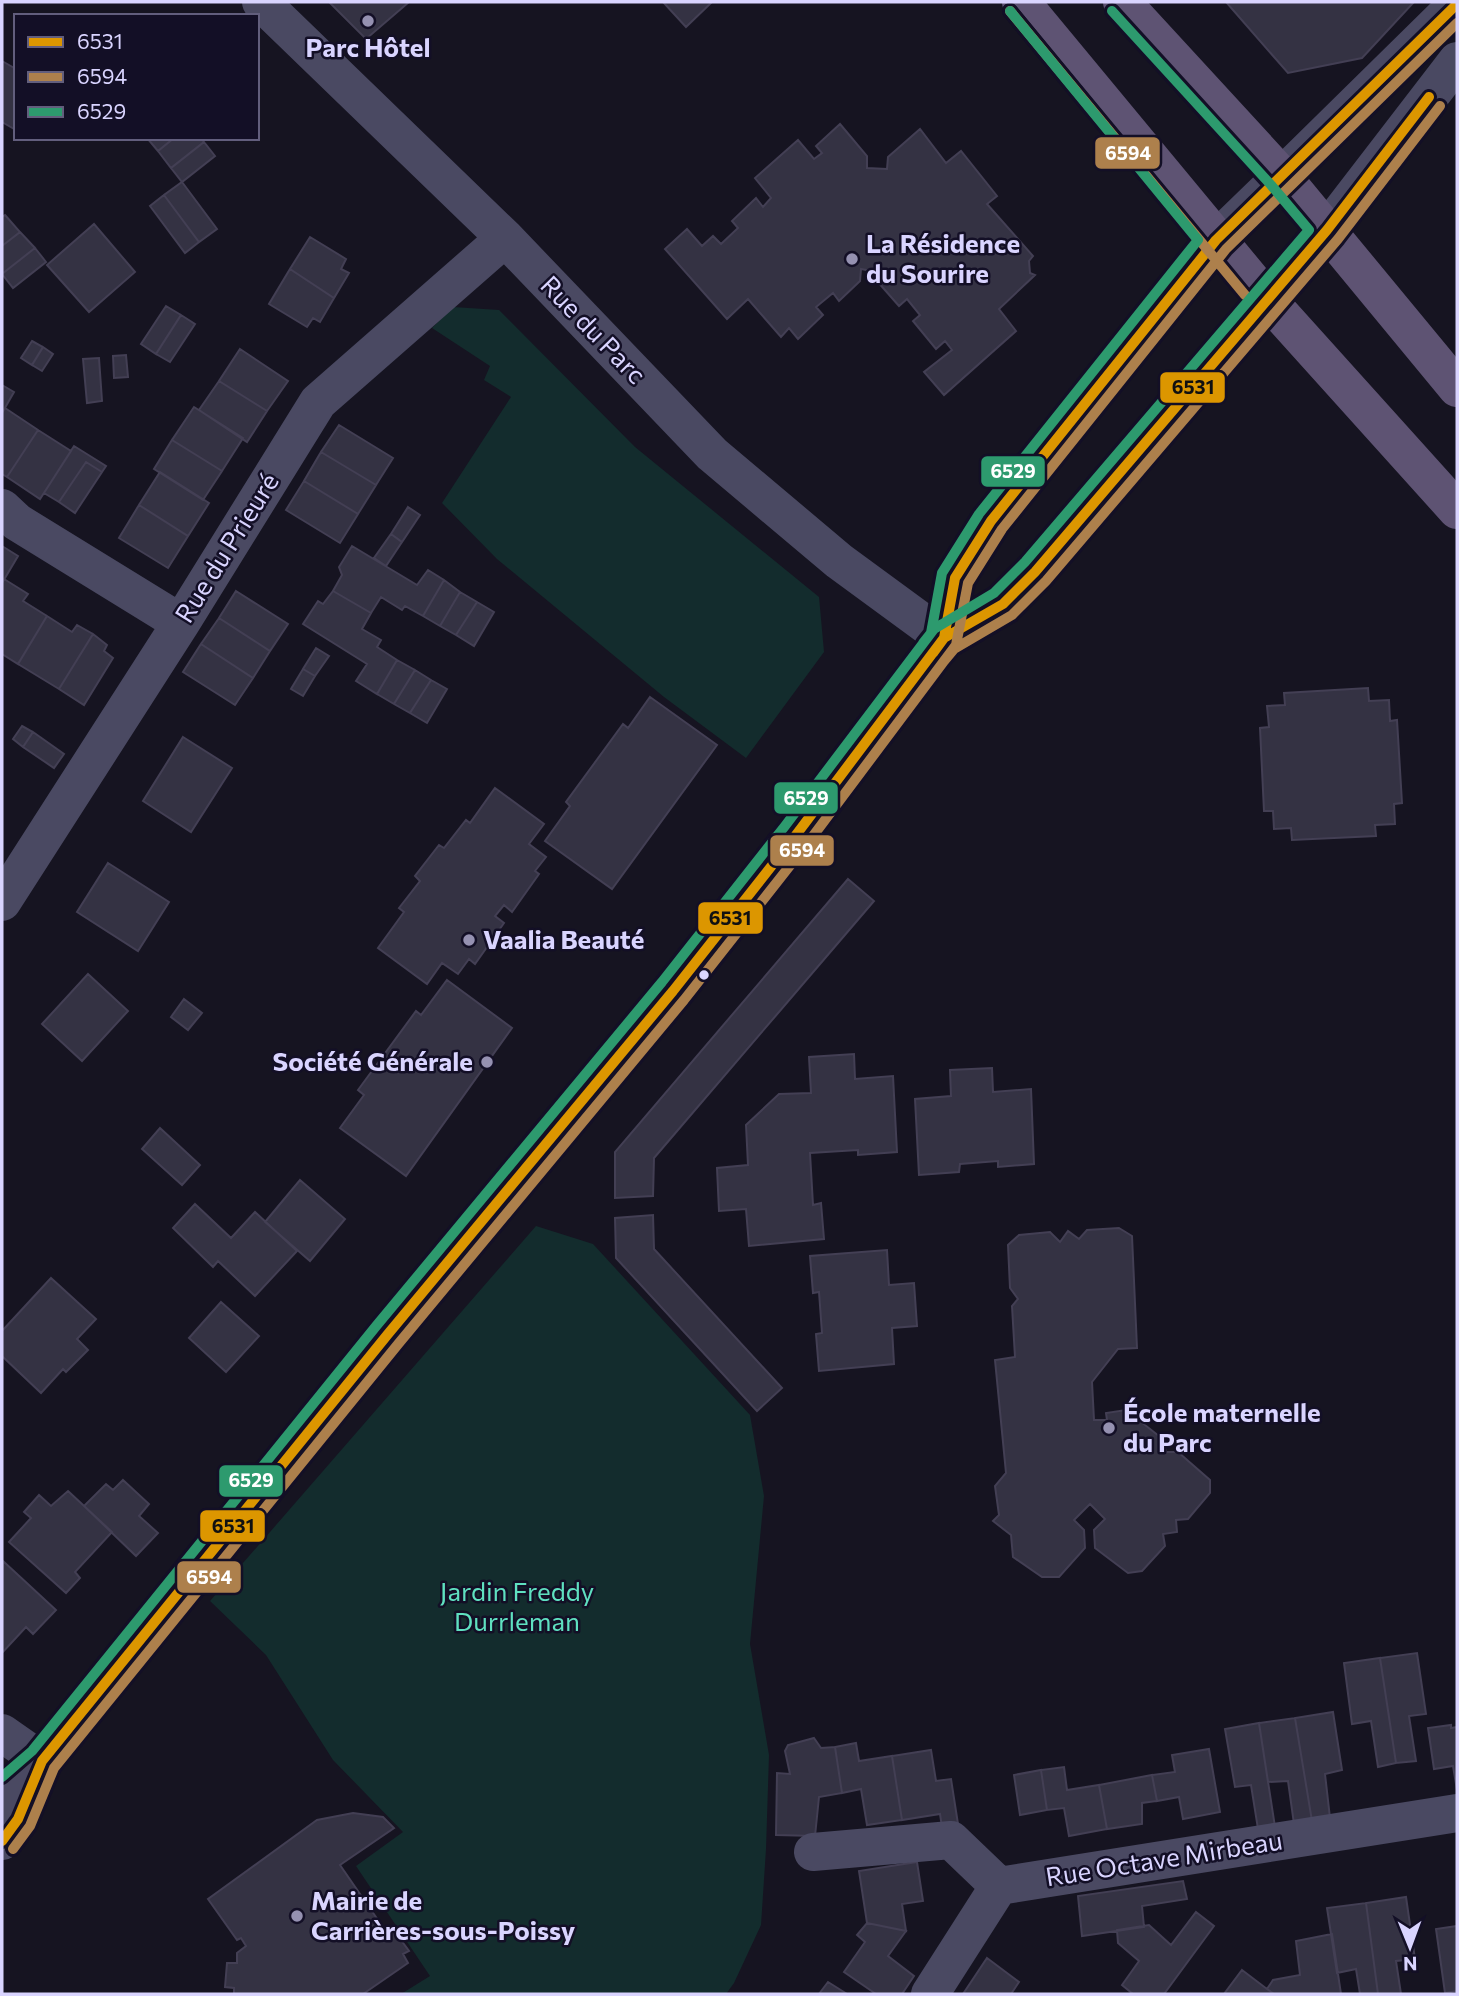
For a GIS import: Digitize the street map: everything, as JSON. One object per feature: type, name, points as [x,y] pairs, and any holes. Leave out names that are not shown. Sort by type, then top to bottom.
[{"type":"main road","points":[[1021,2],[1216,240],[1457,510]]},
{"type":"main road","points":[[1122,2],[1282,176],[1457,388]]},
{"type":"street","name":"Rue du Parc","points":[[261,2],[505,238],[712,454],[839,561],[944,638]]},
{"type":"street","points":[[944,638],[956,578],[991,521],[1216,240],[1457,4]]},
{"type":"street","points":[[2,1795],[41,1761],[673,991],[796,835],[944,638],[1003,604],[1035,572],[1326,230],[1457,61]]},
{"type":"street","name":"Rue du Prieuré","points":[[2,902],[181,623],[318,402],[505,238]]},
{"type":"street","points":[[2,508],[17,522],[181,623]]},
{"type":"street","points":[[2,1733],[41,1761]]},
{"type":"street","points":[[2,1841],[18,1819],[41,1761]]},
{"type":"street","name":"Rue Octave Mirbeau","points":[[999,1885],[1457,1813]]},
{"type":"street","points":[[813,1852],[951,1840],[999,1885],[930,1994]]},
{"type":"green space","points":[[453,307],[499,310],[635,447],[819,597],[824,652],[746,758],[664,697],[497,559],[442,503],[511,397],[484,380],[490,366],[432,328]]},
{"type":"green space","name":"Jardin Freddy Durrleman","points":[[536,1226],[593,1244],[750,1415],[764,1496],[750,1644],[769,1755],[766,1849],[761,1925],[734,1983],[726,1994],[401,1994],[430,1976],[356,1866],[403,1832],[333,1760],[266,1655],[210,1601]]},
{"type":"building","name":"Parc Hôtel","points":[[329,2],[409,2],[366,39]]},
{"type":"building","points":[[663,2],[712,2],[686,27]]},
{"type":"building","points":[[1226,2],[1414,2],[1362,58],[1288,73]]},
{"type":"building","points":[[2,61],[14,68],[14,129],[2,122]]},
{"type":"building","name":"La Résidence du Sourire","points":[[840,124],[867,156],[867,168],[887,169],[888,157],[920,129],[946,163],[961,151],[997,196],[987,204],[1033,256],[1029,261],[1030,273],[1035,275],[999,309],[1016,331],[944,395],[924,372],[952,350],[945,341],[936,349],[913,321],[920,315],[907,299],[899,306],[877,281],[877,272],[861,269],[860,281],[839,301],[833,293],[816,307],[823,315],[798,339],[789,328],[781,337],[748,299],[727,319],[665,249],[687,229],[702,246],[713,236],[721,244],[738,228],[732,221],[756,198],[763,207],[771,198],[755,178],[798,140],[814,159],[822,153],[816,146]]},
{"type":"building","points":[[149,140],[172,140],[158,151]]},
{"type":"building","points":[[172,140],[204,142],[171,168],[158,151]]},
{"type":"building","points":[[204,142],[215,156],[182,182],[171,168]]},
{"type":"building","points":[[182,182],[217,229],[199,242],[164,195]]},
{"type":"building","points":[[164,195],[199,242],[185,253],[150,206]]},
{"type":"building","points":[[5,215],[20,232],[2,246],[2,217]]},
{"type":"building","points":[[94,224],[135,272],[89,312],[47,265]]},
{"type":"building","points":[[20,232],[35,248],[2,274],[2,246]]},
{"type":"building","points":[[310,237],[346,259],[341,269],[349,273],[334,298],[290,269]]},
{"type":"building","points":[[35,248],[46,262],[13,288],[2,274]]},
{"type":"building","points":[[290,269],[334,298],[320,322],[313,318],[307,327],[269,304]]},
{"type":"building","points":[[166,306],[181,315],[156,354],[141,344]]},
{"type":"building","points":[[181,315],[195,324],[170,362],[156,354]]},
{"type":"building","points":[[32,341],[43,347],[32,365],[21,358]]},
{"type":"building","points":[[43,347],[53,354],[42,371],[32,365]]},
{"type":"building","points":[[240,349],[288,381],[267,411],[219,381]]},
{"type":"building","points":[[126,355],[128,377],[114,378],[113,356]]},
{"type":"building","points":[[99,358],[102,401],[87,403],[83,359]]},
{"type":"building","points":[[219,381],[267,411],[247,442],[199,410]]},
{"type":"building","points":[[2,385],[14,392],[2,413]]},
{"type":"building","points":[[194,407],[243,438],[222,471],[172,440]]},
{"type":"building","points":[[5,408],[38,430],[7,477],[2,474],[2,413]]},
{"type":"building","points":[[339,425],[393,458],[376,485],[321,452]]},
{"type":"building","points":[[38,430],[71,451],[40,499],[7,477]]},
{"type":"building","points":[[172,440],[222,471],[203,500],[154,469]]},
{"type":"building","points":[[74,446],[106,466],[102,472],[86,462],[59,502],[44,493]]},
{"type":"building","points":[[321,452],[376,485],[358,514],[304,481]]},
{"type":"building","points":[[86,462],[102,472],[75,513],[59,502]]},
{"type":"building","points":[[160,472],[209,503],[188,536],[139,505]]},
{"type":"building","points":[[304,481],[358,514],[340,543],[286,510]]},
{"type":"building","points":[[139,505],[188,536],[168,568],[119,538]]},
{"type":"building","points":[[408,507],[420,515],[402,542],[391,534]]},
{"type":"building","points":[[391,534],[402,542],[386,566],[374,558]]},
{"type":"building","points":[[2,546],[18,556],[2,583]]},
{"type":"building","points":[[352,546],[417,585],[428,570],[444,580],[423,616],[405,606],[402,610],[381,597],[371,613],[333,591],[342,575],[339,567]]},
{"type":"building","points":[[4,579],[28,594],[23,601],[47,616],[18,664],[2,654]]},
{"type":"building","points":[[444,580],[460,592],[440,626],[423,616]]},
{"type":"building","points":[[236,591],[288,624],[270,651],[219,618]]},
{"type":"building","points":[[333,591],[371,613],[362,629],[381,640],[377,647],[397,660],[377,694],[356,681],[367,664],[303,624],[318,601],[323,604]]},
{"type":"building","points":[[460,592],[477,602],[456,635],[440,626]]},
{"type":"building","points":[[477,602],[494,612],[474,646],[456,635]]},
{"type":"building","points":[[47,616],[72,632],[77,625],[93,634],[59,689],[18,664]]},
{"type":"building","points":[[219,618],[270,651],[253,678],[201,644]]},
{"type":"building","points":[[93,634],[107,645],[104,651],[113,658],[84,705],[59,689]]},
{"type":"building","points":[[201,644],[253,678],[235,705],[183,672]]},
{"type":"building","points":[[316,648],[329,656],[315,676],[303,669]]},
{"type":"building","points":[[397,660],[415,670],[394,704],[377,694]]},
{"type":"building","points":[[303,669],[315,676],[303,696],[291,689]]},
{"type":"building","points":[[415,670],[431,680],[410,713],[394,704]]},
{"type":"building","points":[[431,680],[447,689],[427,723],[410,713]]},
{"type":"building","points":[[1368,688],[1369,701],[1389,700],[1390,721],[1397,720],[1402,803],[1394,804],[1395,824],[1375,825],[1376,836],[1292,840],[1291,828],[1274,829],[1273,811],[1264,811],[1260,728],[1269,727],[1267,706],[1285,705],[1284,693]]},
{"type":"building","points":[[650,697],[717,745],[612,889],[545,841],[570,806],[566,802],[623,724],[628,728]]},
{"type":"building","points":[[22,726],[33,732],[23,747],[13,739]]},
{"type":"building","points":[[33,732],[64,754],[54,768],[23,747]]},
{"type":"building","points":[[183,737],[232,768],[191,832],[143,801]]},
{"type":"building","points":[[495,788],[544,824],[529,844],[546,857],[535,871],[539,874],[512,912],[504,905],[495,916],[504,923],[475,964],[469,959],[458,974],[442,963],[427,984],[378,948],[404,912],[399,908],[420,881],[415,876],[439,845],[444,848],[466,820],[470,823]]},
{"type":"building","points":[[108,863],[169,902],[138,951],[77,912]]},
{"type":"building","points":[[848,879],[874,901],[654,1158],[653,1196],[615,1198],[615,1152]]},
{"type":"building","points":[[88,974],[128,1011],[82,1061],[42,1024]]},
{"type":"building","points":[[447,980],[512,1028],[406,1176],[340,1128],[364,1095],[358,1090],[416,1011],[421,1015]]},
{"type":"building","points":[[184,999],[202,1013],[188,1030],[171,1017]]},
{"type":"building","points":[[854,1054],[855,1079],[893,1076],[897,1152],[858,1155],[858,1150],[810,1153],[813,1205],[821,1203],[824,1239],[749,1246],[746,1209],[719,1211],[717,1168],[748,1165],[746,1125],[779,1094],[811,1093],[809,1057]]},
{"type":"building","points":[[992,1068],[993,1092],[1031,1089],[1034,1164],[998,1167],[998,1161],[960,1164],[959,1172],[919,1175],[915,1099],[951,1096],[950,1070]]},
{"type":"building","points":[[160,1128],[200,1165],[182,1185],[142,1149]]},
{"type":"building","points":[[300,1180],[345,1219],[310,1261],[265,1222]]},
{"type":"building","points":[[195,1204],[231,1238],[255,1212],[297,1251],[255,1296],[218,1261],[213,1267],[173,1228]]},
{"type":"building","points":[[653,1215],[654,1249],[782,1388],[757,1411],[616,1258],[615,1218]]},
{"type":"building","points":[[1119,1228],[1132,1236],[1137,1348],[1118,1349],[1092,1382],[1094,1420],[1107,1420],[1106,1413],[1126,1410],[1164,1440],[1166,1452],[1178,1452],[1210,1480],[1210,1493],[1188,1519],[1176,1520],[1177,1532],[1163,1534],[1165,1546],[1142,1571],[1128,1573],[1095,1548],[1094,1530],[1105,1519],[1090,1504],[1074,1520],[1084,1530],[1085,1548],[1059,1577],[1042,1577],[1013,1557],[1011,1535],[993,1521],[999,1515],[995,1486],[1006,1473],[995,1360],[1015,1357],[1012,1306],[1018,1299],[1010,1288],[1008,1245],[1019,1235],[1050,1232],[1060,1242],[1068,1231],[1079,1239],[1087,1230]]},
{"type":"building","points":[[887,1250],[889,1285],[914,1283],[917,1326],[892,1328],[894,1364],[819,1371],[816,1334],[822,1333],[819,1292],[813,1293],[810,1256]]},
{"type":"building","points":[[51,1278],[96,1319],[77,1339],[88,1350],[66,1372],[63,1369],[41,1393],[2,1356],[2,1331]]},
{"type":"building","points":[[221,1302],[259,1336],[226,1372],[189,1338]]},
{"type":"building","points":[[123,1480],[149,1504],[139,1516],[158,1533],[136,1556],[84,1506],[106,1484],[113,1490]]},
{"type":"building","points":[[68,1491],[112,1532],[75,1572],[80,1578],[66,1593],[9,1542],[31,1518],[24,1512],[39,1495],[51,1506]]},
{"type":"building","points":[[3,1561],[56,1610],[33,1634],[26,1627],[2,1653]]},
{"type":"building","points":[[1417,1653],[1426,1714],[1409,1716],[1416,1761],[1396,1763],[1380,1658]]},
{"type":"building","points":[[1380,1658],[1396,1763],[1378,1767],[1371,1721],[1352,1724],[1344,1663]]},
{"type":"building","points":[[1333,1712],[1342,1770],[1325,1774],[1330,1818],[1312,1821],[1295,1718]]},
{"type":"building","points":[[1295,1718],[1312,1821],[1294,1824],[1288,1781],[1268,1782],[1259,1723]]},
{"type":"building","points":[[1259,1723],[1275,1827],[1258,1829],[1251,1785],[1235,1787],[1225,1729]]},
{"type":"building","points":[[1451,1725],[1451,1728],[1457,1727],[1457,1790],[1453,1766],[1434,1769],[1428,1728]]},
{"type":"building","points":[[814,1738],[821,1748],[835,1747],[842,1793],[819,1797],[815,1836],[776,1835],[777,1773],[790,1774],[785,1751],[788,1745]]},
{"type":"building","points":[[856,1743],[859,1761],[892,1756],[902,1820],[867,1825],[861,1789],[842,1793],[835,1747]]},
{"type":"building","points":[[1209,1749],[1220,1812],[1183,1819],[1179,1797],[1157,1801],[1152,1775],[1175,1772],[1172,1755]]},
{"type":"building","points":[[931,1750],[936,1781],[951,1779],[958,1824],[942,1827],[940,1814],[902,1820],[892,1756]]},
{"type":"building","points":[[1064,1767],[1067,1790],[1099,1785],[1107,1829],[1069,1836],[1064,1808],[1047,1810],[1041,1770]]},
{"type":"building","points":[[1041,1770],[1047,1810],[1020,1815],[1014,1775]]},
{"type":"building","points":[[1152,1775],[1157,1801],[1142,1803],[1142,1824],[1107,1829],[1099,1785]]},
{"type":"building","name":"Mairie de Carrières-sous-Poissy","points":[[353,1813],[383,1817],[394,1828],[340,1865],[387,1933],[395,1932],[409,1951],[403,1954],[408,1963],[363,1994],[234,1994],[234,1988],[225,1987],[227,1963],[237,1963],[237,1953],[246,1946],[241,1938],[237,1940],[208,1899],[317,1820]]},
{"type":"building","points":[[917,1862],[923,1901],[902,1904],[906,1931],[867,1923],[859,1871]]},
{"type":"building","points":[[1183,1881],[1187,1899],[1142,1906],[1144,1927],[1082,1936],[1078,1896]]},
{"type":"building","points":[[1406,1897],[1415,1959],[1396,1961],[1401,1994],[1378,1994],[1366,1903]]},
{"type":"building","points":[[1366,1903],[1378,1994],[1360,1994],[1356,1969],[1337,1973],[1327,1908]]},
{"type":"building","points":[[1196,1912],[1214,1926],[1164,1994],[1133,1994],[1122,1985],[1139,1961],[1118,1943],[1117,1930],[1149,1925],[1171,1945]]},
{"type":"building","points":[[867,1923],[906,1931],[888,1956],[914,1976],[902,1994],[876,1994],[844,1972],[865,1942],[857,1935]]},
{"type":"building","points":[[1457,1926],[1457,1991],[1445,1993],[1436,1929]]},
{"type":"building","points":[[1332,1934],[1341,1994],[1274,1994],[1267,1989],[1273,1980],[1300,1975],[1296,1941]]},
{"type":"building","points":[[987,1958],[1019,1982],[1011,1994],[963,1994]]},
{"type":"building","points":[[1242,1970],[1267,1989],[1274,1994],[1224,1994]]},
{"type":"building","points":[[828,1982],[847,1994],[819,1994]]},
{"type":"transit line","name":"6531","points":[[2,1841],[18,1819],[42,1761],[388,1334],[673,991],[796,835],[944,638],[955,578],[991,521],[1216,240],[1457,4]]},
{"type":"transit line","name":"6594","points":[[1010,11],[1245,295]]},
{"type":"transit line","name":"6529","points":[[923,643],[931,633],[942,573],[979,514],[1198,240],[1010,11]]},
{"type":"transit line","name":"6529","points":[[2,1777],[32,1751],[377,1325],[662,982],[785,826],[934,629],[994,593],[1025,562],[1309,230],[1112,11]]},
{"type":"transit line","name":"6594","points":[[13,1849],[30,1826],[54,1768],[399,1343],[684,1000],[807,844],[956,645],[968,583],[1002,529],[1226,249],[1457,23]]},
{"type":"transit line","name":"6531","points":[[933,653],[944,638],[1003,604],[1035,572],[1327,230],[1429,97]]},
{"type":"transit line","name":"6594","points":[[944,661],[954,649],[1012,615],[1046,581],[1338,239],[1440,106]]},
{"type":"place","name":"Parc Hôtel","points":[[368,21]]},
{"type":"place","name":"La Résidence du Sourire","points":[[852,259]]},
{"type":"place","name":"Vaalia Beauté","points":[[469,940]]},
{"type":"place","name":"Société Générale","points":[[487,1062]]},
{"type":"place","name":"École maternelle du Parc","points":[[1109,1428]]},
{"type":"place","name":"Mairie de Carrières-sous-Poissy","points":[[297,1916]]}]
